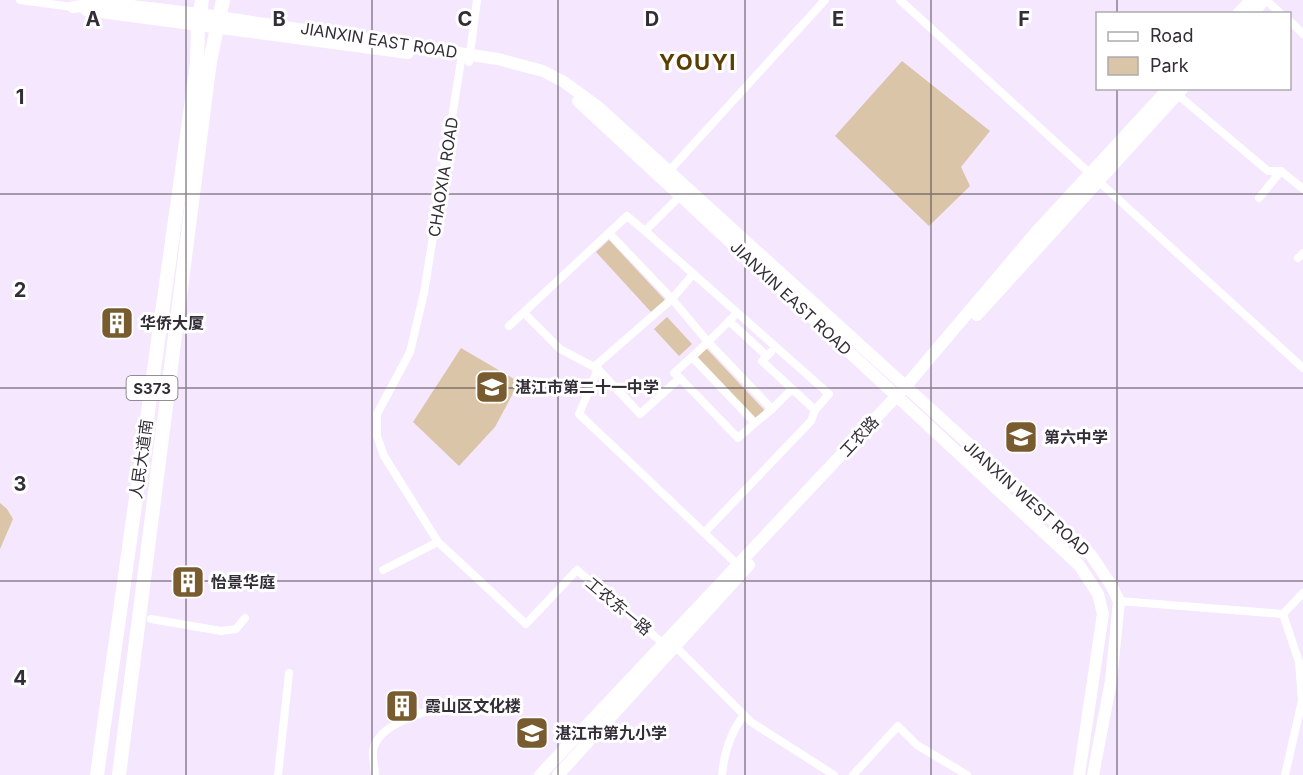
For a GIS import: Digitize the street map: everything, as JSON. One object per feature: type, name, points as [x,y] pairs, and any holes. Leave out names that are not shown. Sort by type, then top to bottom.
[{"type":"main road","name":"人民大道南","points":[[119,775],[210,61],[223,0]]},
{"type":"main road","name":"人民大道南","points":[[97,775],[197,64],[200,13]]},
{"type":"street","points":[[20,0],[73,7]]},
{"type":"street","name":"CHAOXIA ROAD","points":[[438,542],[384,456],[377,436],[377,414],[410,351],[424,293],[477,0]]},
{"type":"street","points":[[669,171],[825,0]]},
{"type":"street","points":[[900,0],[1303,368]]},
{"type":"street","points":[[1240,12],[1251,0]]},
{"type":"street","points":[[1254,12],[1265,0],[1279,12]]},
{"type":"street","name":"JIANXIN EAST ROAD","points":[[73,7],[108,3],[200,13],[219,21],[467,59],[538,77],[560,87],[592,113],[680,196],[901,391]]},
{"type":"street","points":[[1291,22],[1303,34]]},
{"type":"street","name":"JIANXIN EAST ROAD","points":[[467,59],[498,59],[543,71],[564,82],[597,106],[669,171],[901,391]]},
{"type":"street","points":[[1177,91],[1268,171],[1281,171],[1303,189]]},
{"type":"street","name":"工农路","points":[[558,775],[670,647],[1094,177],[1177,91]]},
{"type":"street","points":[[1259,198],[1281,171]]},
{"type":"street","points":[[645,231],[680,196]]},
{"type":"street","points":[[509,326],[627,216],[829,394],[815,410],[811,421],[704,533]]},
{"type":"street","points":[[609,233],[772,409]]},
{"type":"street","points":[[693,273],[672,299],[596,368],[579,414],[738,565]]},
{"type":"street","points":[[524,313],[560,349],[596,368],[640,414],[680,378]]},
{"type":"street","points":[[737,313],[674,373],[738,438],[792,389]]},
{"type":"street","points":[[729,321],[767,356]]},
{"type":"street","points":[[776,347],[762,361],[815,410]]},
{"type":"street","points":[[692,357],[755,423]]},
{"type":"street","name":"工农路","points":[[540,775],[670,647],[738,565],[901,391]]},
{"type":"street","name":"JIANXIN WEST ROAD","points":[[901,391],[1091,555],[1119,601]]},
{"type":"street","name":"JIANXIN WEST ROAD","points":[[901,391],[1079,565],[1098,594],[1102,614],[1079,775]]},
{"type":"street","points":[[383,570],[438,542]]},
{"type":"street","name":"工农东一路","points":[[438,542],[526,624],[577,570],[670,647]]},
{"type":"street","points":[[1283,614],[1303,593]]},
{"type":"street","points":[[1094,775],[1111,681],[1119,601],[1283,614]]},
{"type":"street","points":[[1283,614],[1299,662],[1302,701],[1285,775]]},
{"type":"street","points":[[151,619],[221,631],[236,629],[245,618]]},
{"type":"street","points":[[670,647],[751,722],[834,775]]},
{"type":"street","points":[[278,775],[289,673]]},
{"type":"street","points":[[375,775],[373,750],[381,736],[402,720],[440,707]]},
{"type":"street","points":[[722,775],[724,758],[734,729],[744,715]]},
{"type":"street","points":[[853,775],[898,726],[917,745],[967,775]]},
{"type":"green space","points":[[902,61],[990,131],[961,167],[970,186],[929,226],[835,136]]},
{"type":"green space","points":[[609,240],[665,300],[651,312],[596,252]]},
{"type":"green space","points":[[667,317],[692,344],[679,356],[654,329]]},
{"type":"green space","points":[[461,348],[519,382],[495,427],[459,466],[413,422]]},
{"type":"green space","points":[[706,348],[766,412],[756,421],[696,357]]},
{"type":"green space","points":[[0,503],[13,519],[0,549]]},
{"type":"place","name":"华侨大厦","points":[[117,323]]},
{"type":"place","name":"湛江市第二十一中学","points":[[492,387]]},
{"type":"place","name":"第六中学","points":[[1021,437]]},
{"type":"place","name":"怡景华庭","points":[[188,582]]},
{"type":"place","name":"霞山区文化楼","points":[[402,706]]},
{"type":"place","name":"湛江市第九小学","points":[[532,733]]},
{"type":"district","name":"YOUYI","points":[[698,62]]}]
